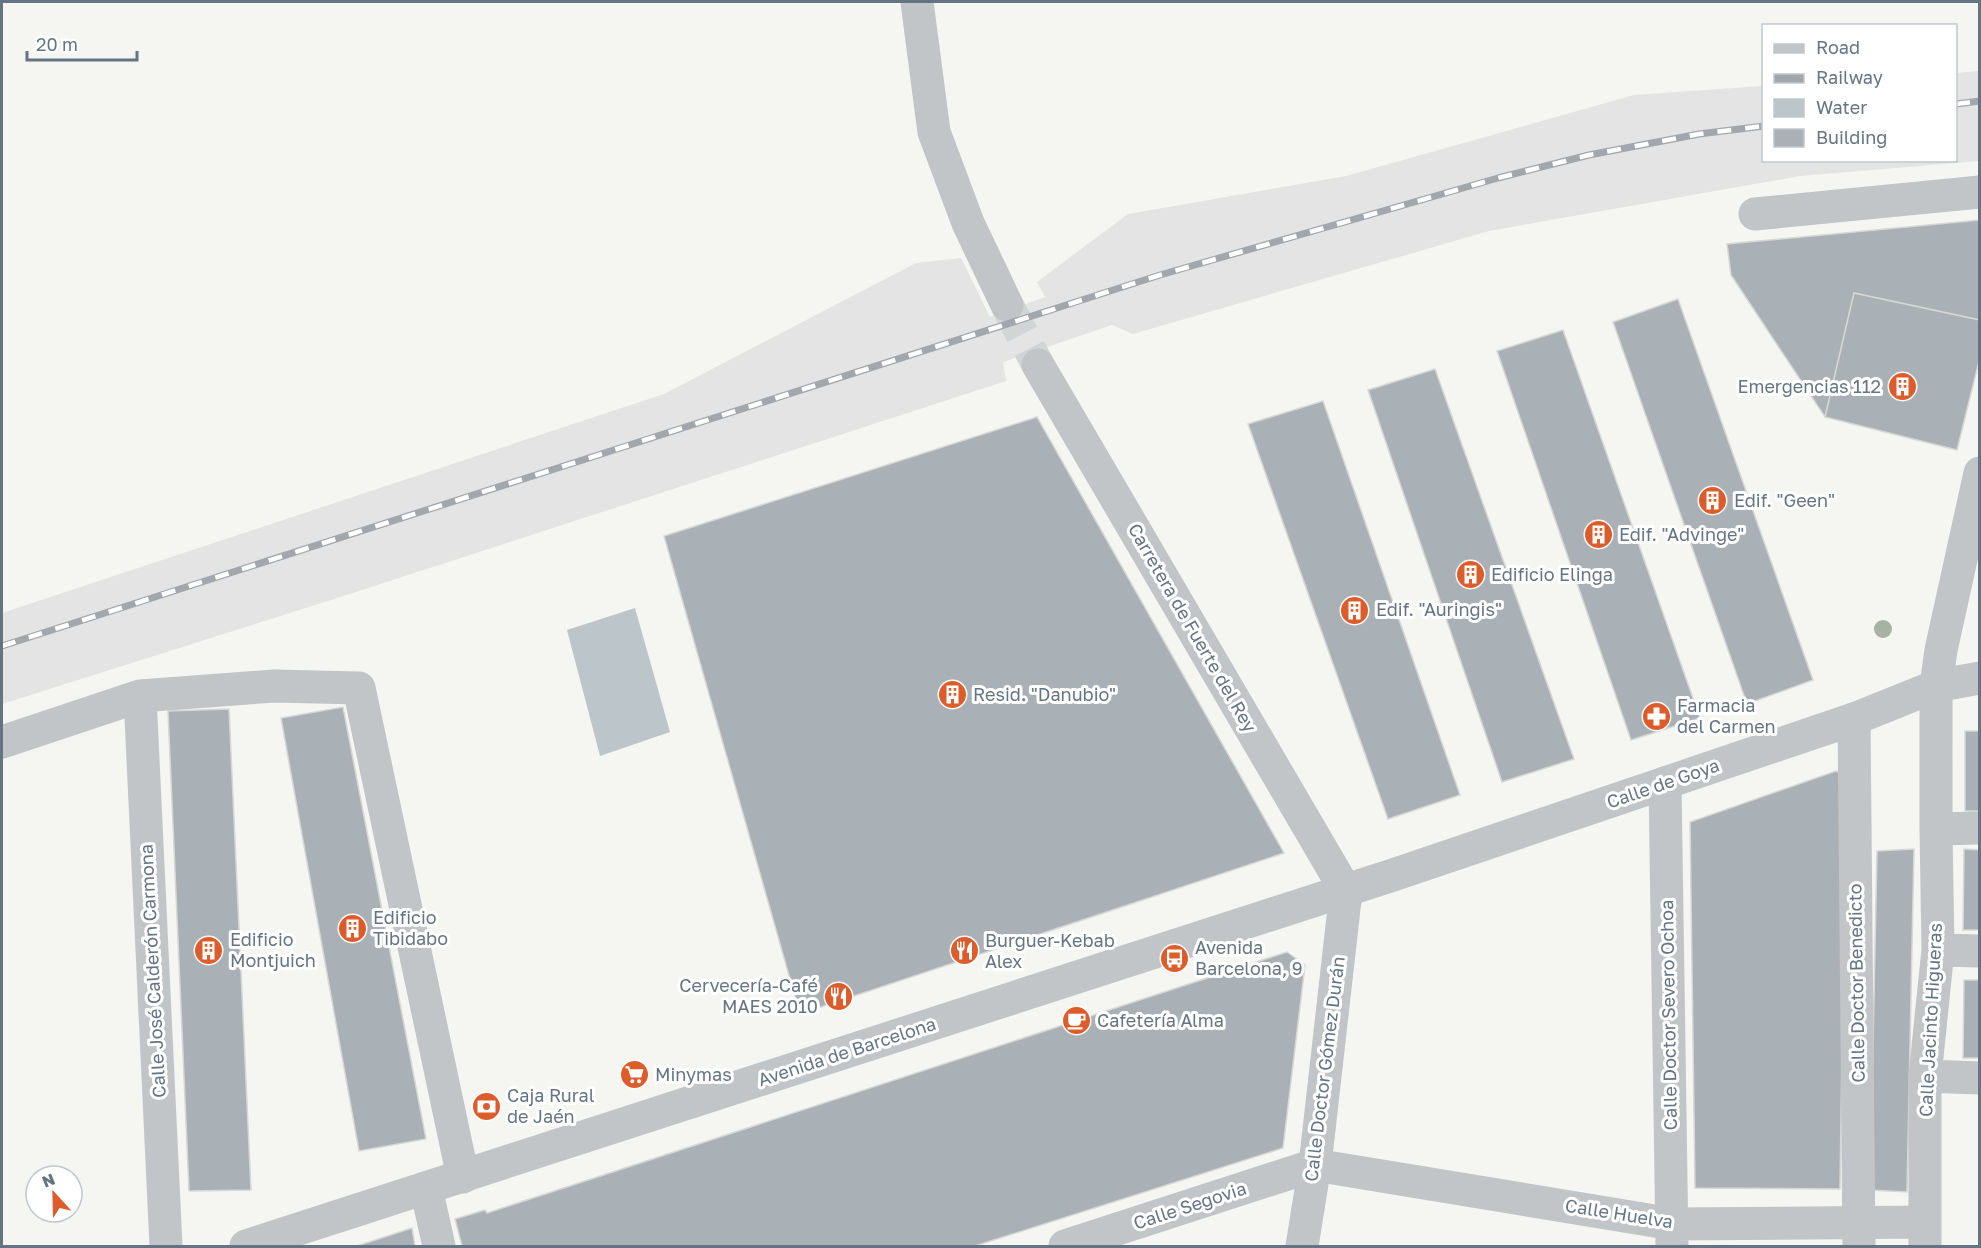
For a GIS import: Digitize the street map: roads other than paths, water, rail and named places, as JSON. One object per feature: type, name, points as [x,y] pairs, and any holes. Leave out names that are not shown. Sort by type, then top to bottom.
[{"type":"street","points":[[917,2],[934,132],[968,223],[1006,304]]},
{"type":"street","points":[[1755,214],[1980,192]]},
{"type":"street","name":"Carretera de Fuerte del Rey","points":[[1038,366],[1346,891]]},
{"type":"street","name":"Calle Jacinto Higueras","points":[[1925,1234],[1925,1076],[1938,950],[1936,686],[1941,650],[1980,473]]},
{"type":"street","name":"Calle de Goya","points":[[1346,891],[1854,719],[1936,686],[1980,678]]},
{"type":"street","points":[[2,742],[140,696],[274,686],[359,688],[462,1177]]},
{"type":"street","name":"Calle José Calderón Carmona","points":[[140,696],[166,1246]]},
{"type":"street","name":"Calle Doctor Benedicto","points":[[1854,719],[1859,1234]]},
{"type":"street","name":"Calle Doctor Severo Ochoa","points":[[1665,783],[1673,1235]]},
{"type":"street","points":[[1936,829],[1980,828]]},
{"type":"street","name":"Calle Doctor Gómez Durán","points":[[1302,1246],[1315,1165],[1346,891]]},
{"type":"street","name":"Avenida de Barcelona","points":[[246,1246],[1346,891]]},
{"type":"street","points":[[1938,950],[1980,951]]},
{"type":"street","points":[[1925,1076],[1980,1078]]},
{"type":"street","name":"Calle Huelva","points":[[1315,1165],[1673,1235],[1925,1234]]},
{"type":"street","name":"Calle Segovia","points":[[1065,1246],[1315,1165]]},
{"type":"street","points":[[426,1188],[439,1246]]},
{"type":"water","points":[[635,608],[670,732],[600,756],[567,630]]},
{"type":"tunnel","points":[[1007,305],[1038,365]]},
{"type":"railway","points":[[1957,104],[1980,101]]},
{"type":"railway","points":[[2,646],[1160,275],[1498,178],[1589,155],[1699,134],[1762,126]]},
{"type":"place","name":"Emergencias 112","points":[[1902,387]]},
{"type":"place","name":"Edif. \"Geen\"","points":[[1713,501]]},
{"type":"place","name":"Edif. \"Advinge\"","points":[[1598,535]]},
{"type":"place","name":"Edificio Elinga","points":[[1470,575]]},
{"type":"place","name":"Edif. \"Auringis\"","points":[[1355,610]]},
{"type":"place","name":"Resid. \"Danubio\"","points":[[952,695]]},
{"type":"place","name":"Farmacia del Carmen","points":[[1656,716]]},
{"type":"place","name":"Edificio Tibidabo","points":[[352,928]]},
{"type":"place","name":"Edificio Montjuich","points":[[209,950]]},
{"type":"place","name":"Burguer-Kebab Alex","points":[[964,951]]},
{"type":"place","name":"Avenida Barcelona, 9","points":[[1174,958]]},
{"type":"place","name":"Cervecería-Café MAES 2010","points":[[839,996]]},
{"type":"place","name":"Cafetería Alma","points":[[1076,1021]]},
{"type":"place","name":"Minymas","points":[[634,1075]]},
{"type":"place","name":"Caja Rural de Jaén","points":[[486,1106]]}]
